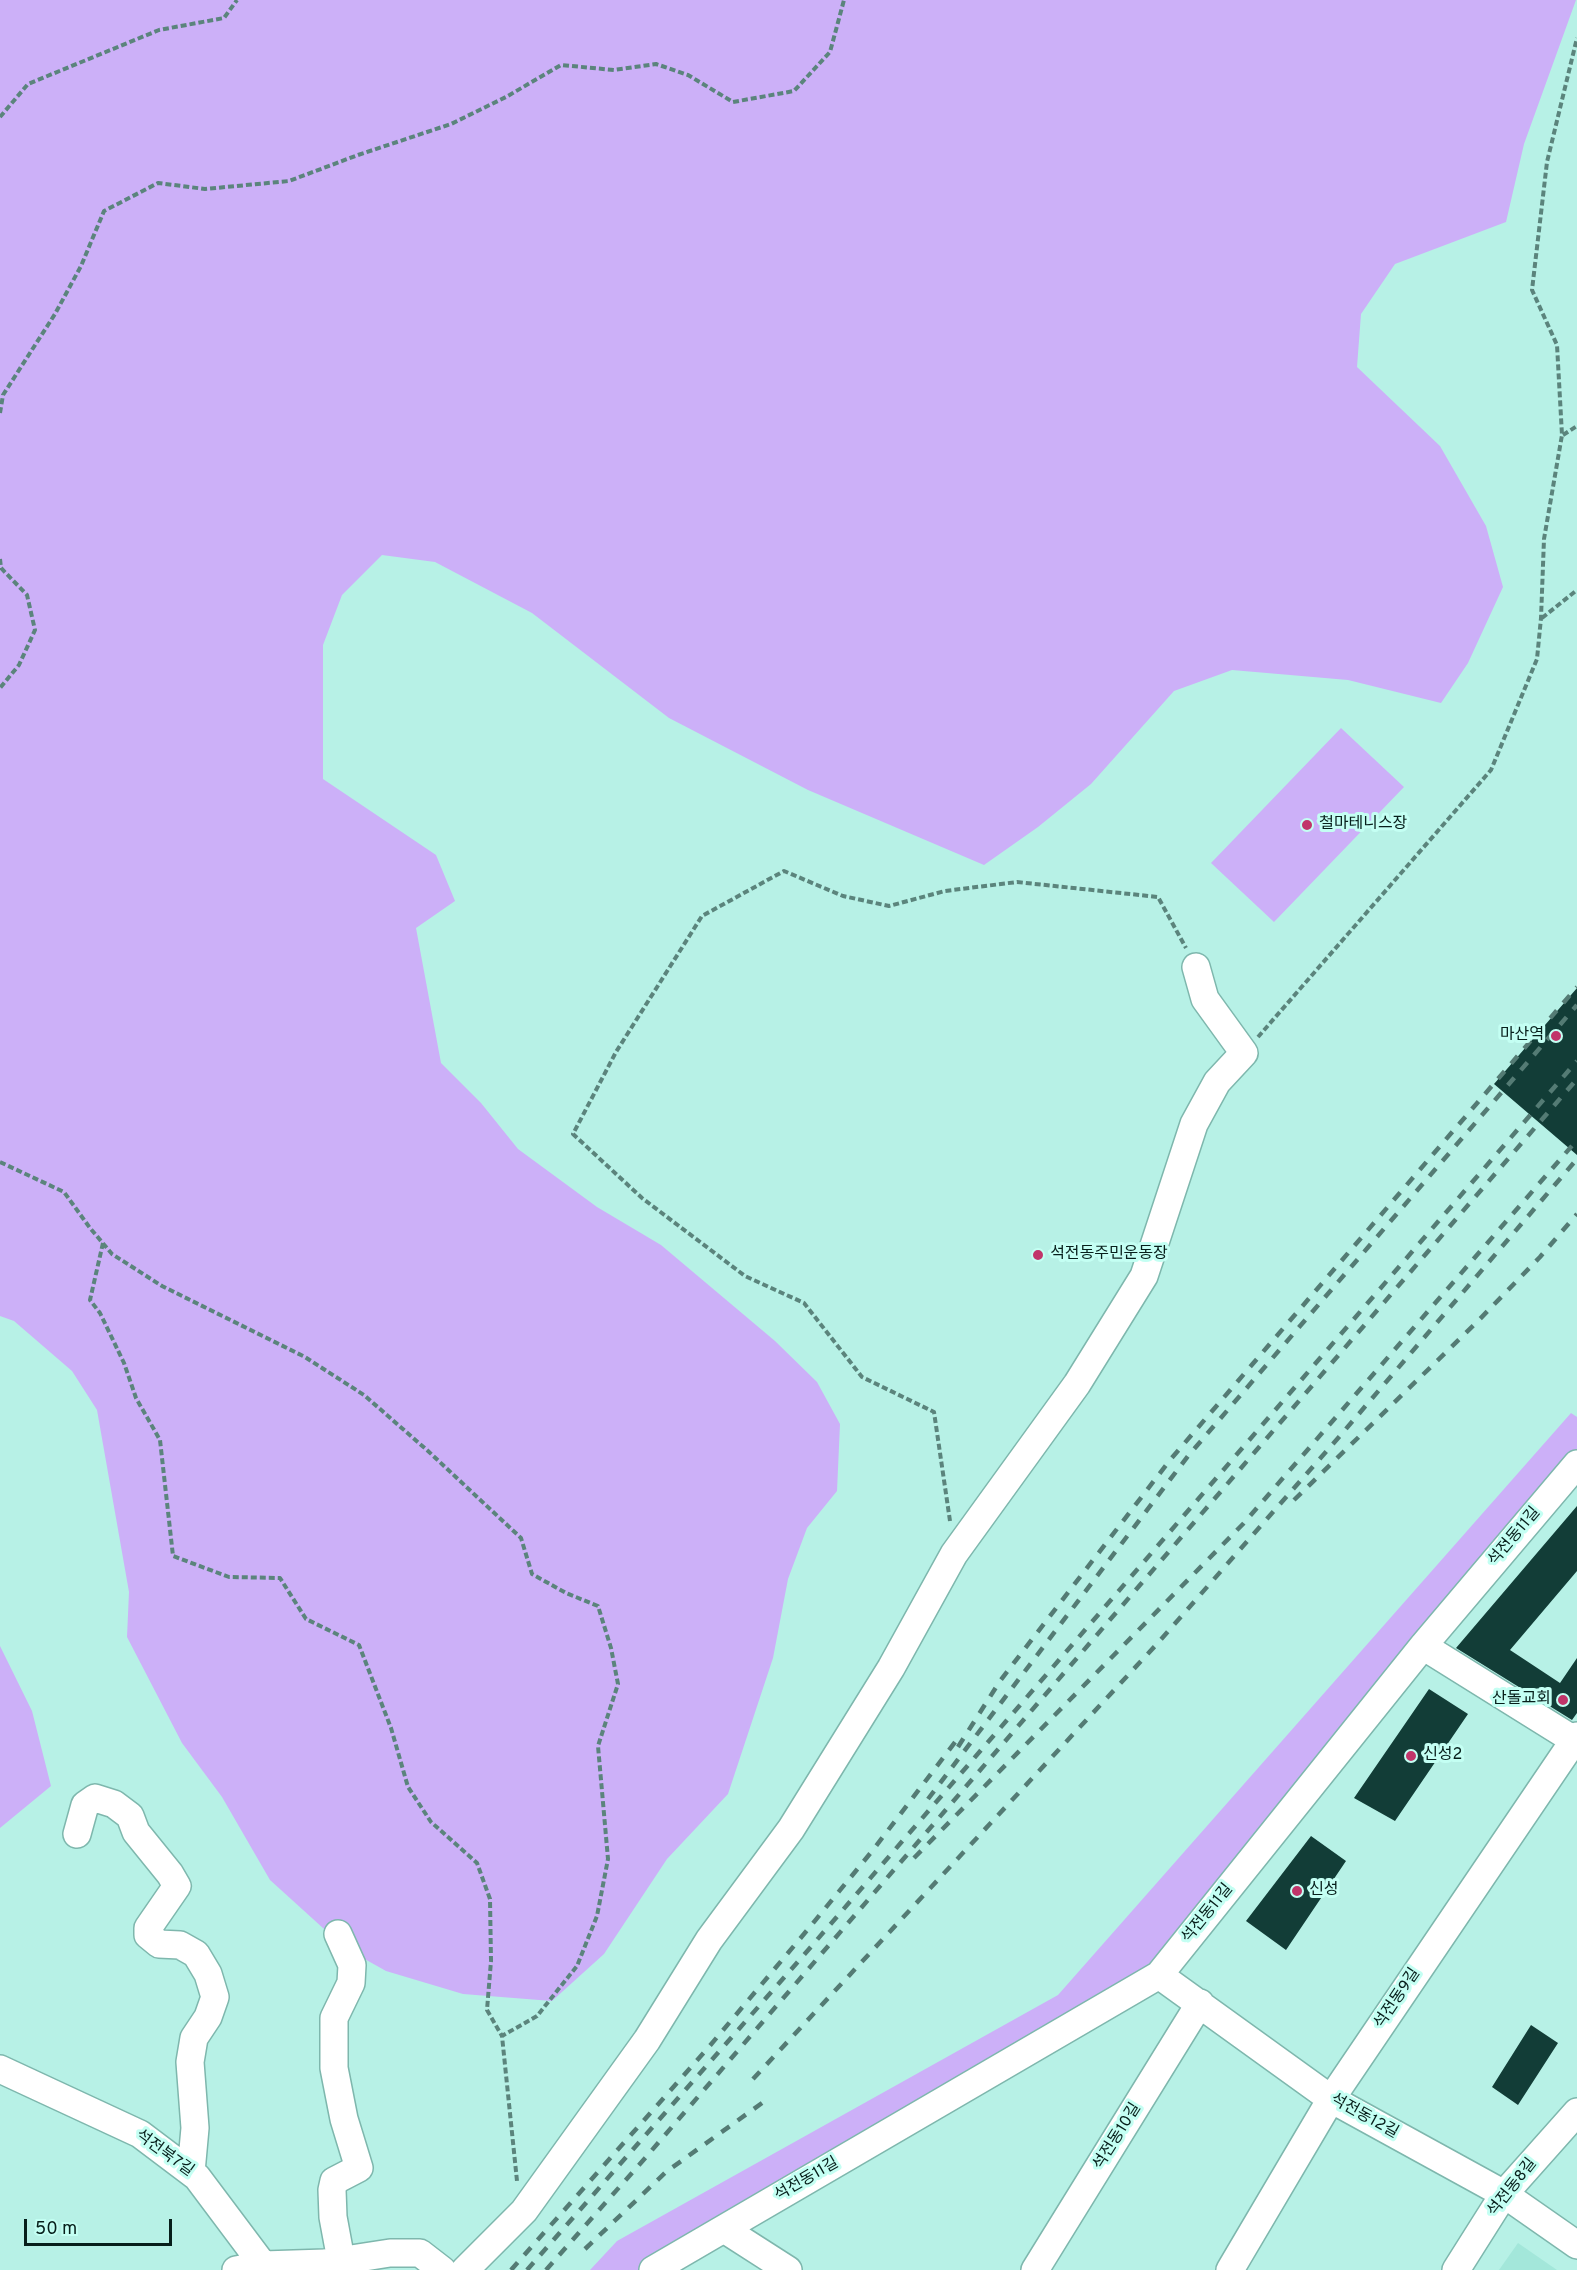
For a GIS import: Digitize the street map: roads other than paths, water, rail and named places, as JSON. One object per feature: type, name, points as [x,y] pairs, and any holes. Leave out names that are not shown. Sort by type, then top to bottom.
[{"type":"street","points":[[465,2270],[524,2211],[647,2040],[709,1940],[791,1829],[891,1668],[954,1554],[1077,1384],[1144,1276],[1194,1125],[1217,1082],[1244,1053],[1204,999],[1196,967]]},
{"type":"street","name":"석전동11길","points":[[653,2270],[1159,1975],[1424,1646],[1577,1464]]},
{"type":"street","points":[[1424,1646],[1576,1739]]},
{"type":"street","name":"석전동9길","points":[[1230,2270],[1331,2099],[1576,1739]]},
{"type":"street","points":[[77,1834],[85,1805],[95,1798],[114,1804],[130,1816],[136,1832],[177,1886],[148,1929],[148,1935],[159,1944],[180,1945],[196,1954],[208,1974],[215,1997],[208,2017],[194,2038],[190,2062],[195,2128],[191,2172]]},
{"type":"street","points":[[328,2264],[334,2181],[359,2168],[344,2119],[334,2068],[334,2018],[351,1983],[352,1965],[338,1934]]},
{"type":"street","name":"석전동12길","points":[[1159,1975],[1331,2099],[1504,2194],[1577,2245]]},
{"type":"street","name":"석전동10길","points":[[1035,2270],[1200,2003]]},
{"type":"street","name":"석전북7길","points":[[0,2069],[140,2134],[191,2172],[263,2265]]},
{"type":"street","name":"석전동8길","points":[[1456,2270],[1504,2194],[1577,2112]]},
{"type":"street","points":[[724,2229],[788,2270]]},
{"type":"street","points":[[236,2270],[263,2265],[328,2264],[390,2253],[420,2253],[442,2270]]},
{"type":"railway","points":[[958,1747],[1000,1681],[1170,1460],[1577,987]]},
{"type":"railway","points":[[928,1799],[1188,1456],[1577,1005]]},
{"type":"railway","points":[[527,2270],[803,1956],[1577,1061]]},
{"type":"railway","points":[[546,2270],[1577,1079]]},
{"type":"railway","points":[[914,1858],[1243,1524],[1577,1140]]},
{"type":"railway","points":[[753,2079],[1156,1645],[1339,1437],[1577,1159]]},
{"type":"railway","points":[[1294,1500],[1477,1322],[1540,1257],[1577,1214]]},
{"type":"railway","points":[[511,2270],[708,2048],[809,1928],[873,1850],[959,1737]]},
{"type":"railway","points":[[585,2249],[666,2172],[769,2098]]},
{"type":"place","name":"철마테니스장","points":[[1307,825]]},
{"type":"place","name":"마산역","points":[[1556,1036]]},
{"type":"place","name":"석전동주민운동장","points":[[1038,1255]]},
{"type":"place","name":"산돌교회","points":[[1563,1700]]},
{"type":"place","name":"신성2","points":[[1411,1756]]},
{"type":"place","name":"신성","points":[[1297,1891]]}]
